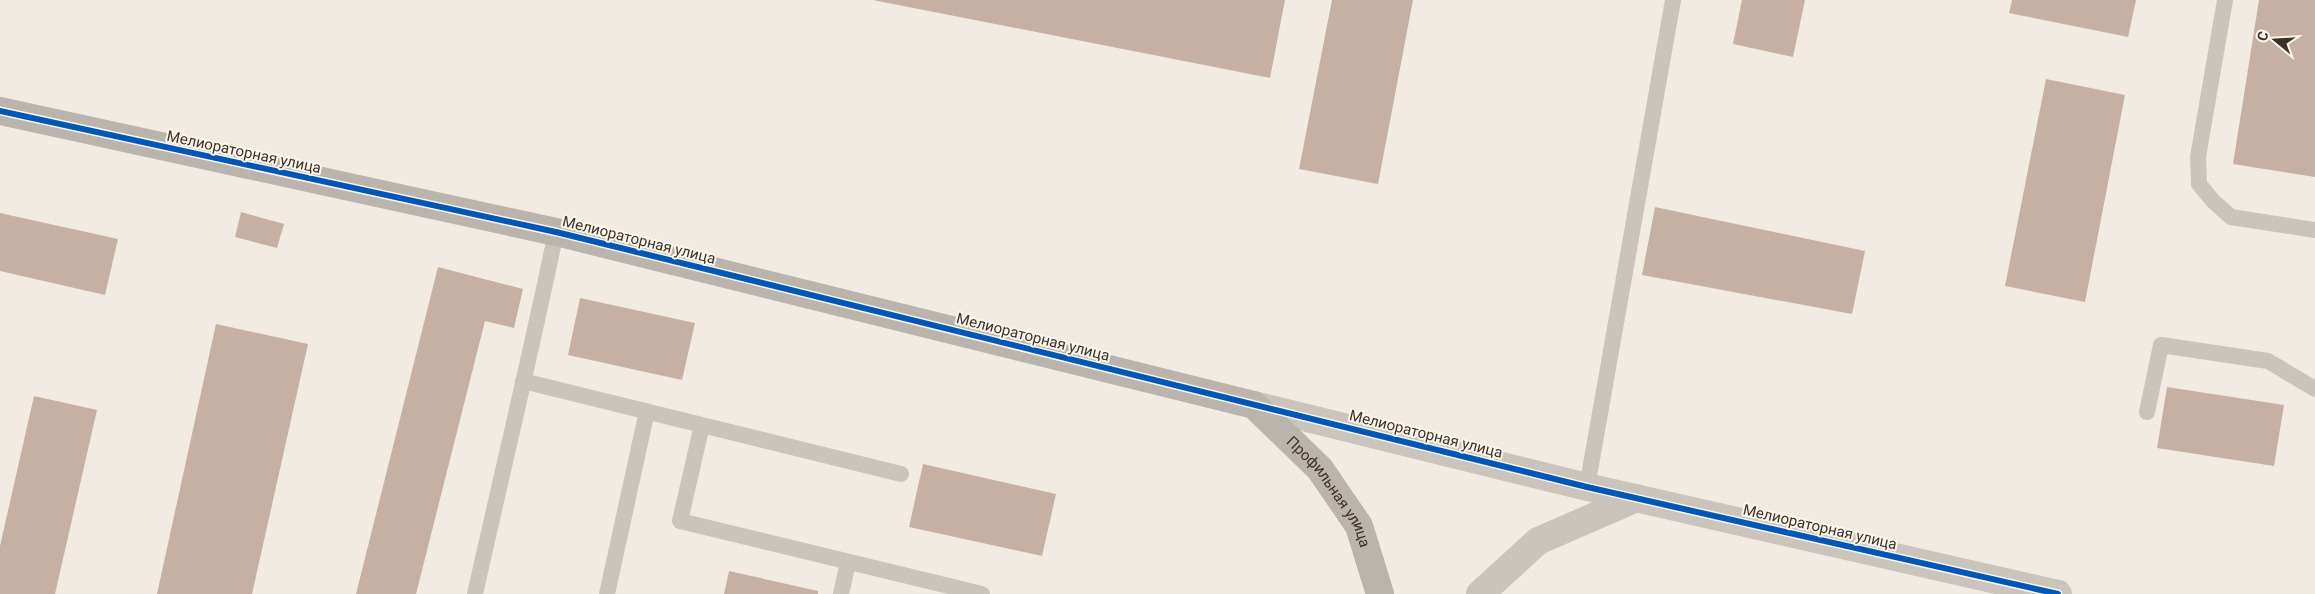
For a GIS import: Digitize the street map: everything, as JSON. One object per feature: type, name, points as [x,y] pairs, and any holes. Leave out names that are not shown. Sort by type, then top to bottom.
[{"type":"street","name":"Мелиораторная улица","points":[[0,111],[556,232],[1587,487],[2058,594]]},
{"type":"street","name":"Профильная улица","points":[[1254,405],[1320,469],[1359,526],[1380,594]]},
{"type":"street","points":[[1480,594],[1538,541],[1637,498]]},
{"type":"lane","points":[[1587,487],[1673,0]]},
{"type":"lane","points":[[2225,0],[2198,158],[2199,184],[2213,201],[2231,217],[2315,230]]},
{"type":"lane","points":[[475,594],[538,321],[556,232]]},
{"type":"lane","points":[[2147,412],[2161,345],[2268,361],[2315,389]]},
{"type":"lane","points":[[523,380],[901,474]]},
{"type":"lane","points":[[607,594],[647,411]]},
{"type":"lane","points":[[702,425],[680,521],[975,593]]},
{"type":"lane","points":[[841,594],[848,562]]},
{"type":"building","points":[[873,0],[1285,0],[1270,78]]},
{"type":"building","points":[[1332,0],[1413,0],[1378,184],[1299,169]]},
{"type":"building","points":[[1742,0],[1805,0],[1793,57],[1733,44]]},
{"type":"building","points":[[2012,0],[2136,0],[2128,37],[2009,13]]},
{"type":"building","points":[[2259,0],[2315,0],[2315,177],[2233,164]]},
{"type":"building","points":[[2046,79],[2125,95],[2085,302],[2005,286]]},
{"type":"building","points":[[1655,207],[1865,251],[1852,314],[1642,275]]},
{"type":"building","points":[[241,212],[284,224],[277,248],[235,237]]},
{"type":"building","points":[[0,213],[118,239],[105,295],[0,271]]},
{"type":"building","points":[[438,267],[523,289],[514,328],[485,321],[416,594],[356,594]]},
{"type":"building","points":[[580,298],[695,323],[682,380],[568,355]]},
{"type":"building","points":[[216,324],[308,344],[252,594],[157,594]]},
{"type":"building","points":[[2167,387],[2284,405],[2274,466],[2157,448]]},
{"type":"building","points":[[34,396],[97,410],[55,594],[0,594],[0,546]]},
{"type":"building","points":[[923,464],[1056,494],[1042,556],[909,527]]},
{"type":"building","points":[[729,571],[818,591],[818,594],[724,594]]},
{"type":"cycle path","points":[[0,111],[556,232],[1587,487],[2058,594]]}]
